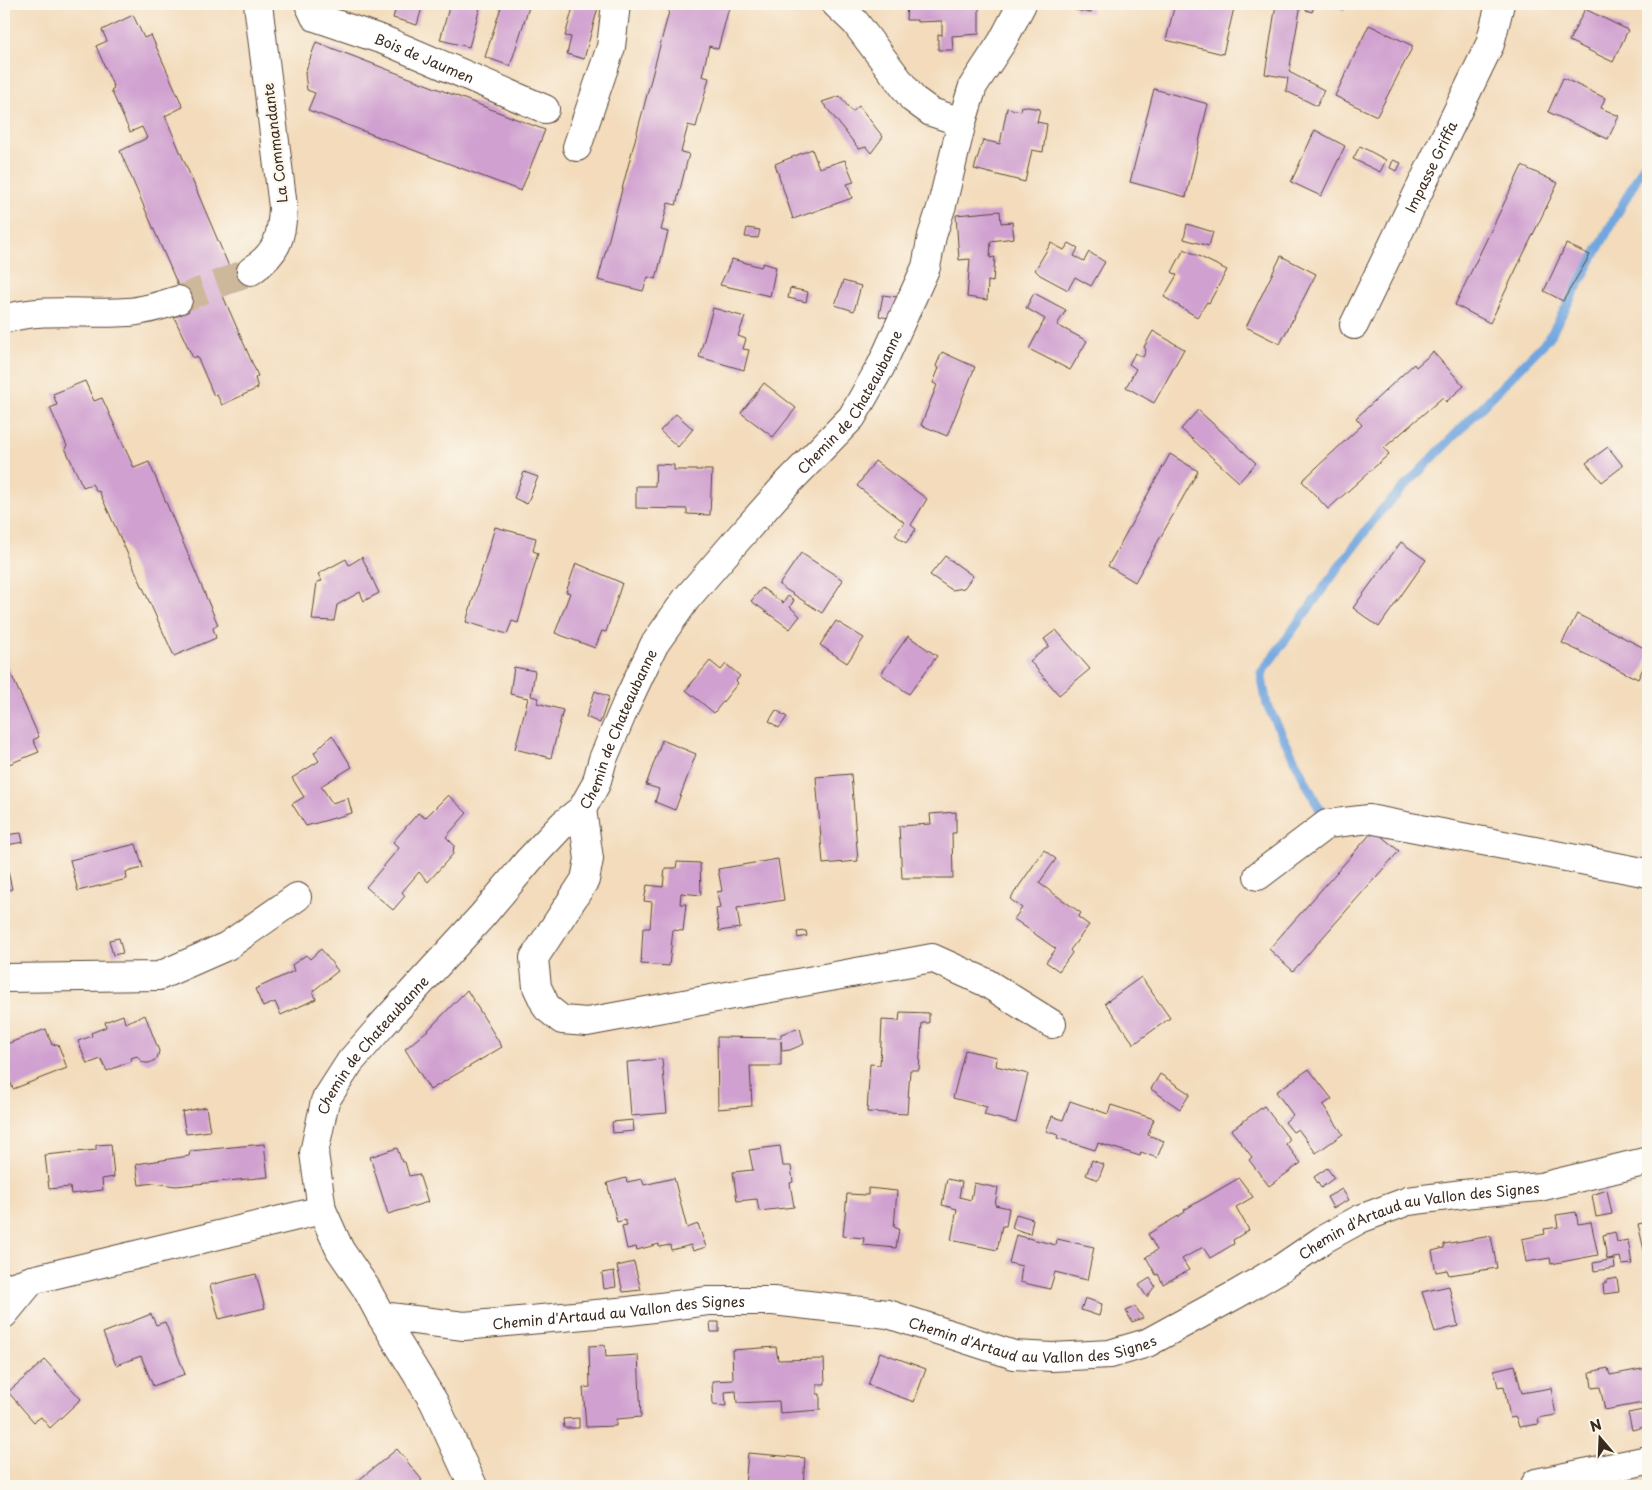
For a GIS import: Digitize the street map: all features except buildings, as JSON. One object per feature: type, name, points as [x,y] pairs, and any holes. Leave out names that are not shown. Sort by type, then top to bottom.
[{"type":"street","name":"La Commandante","points":[[251,271],[273,253],[283,228],[283,207],[258,4]]},
{"type":"street","name":"Bois de Jaumen","points":[[309,4],[315,17],[386,41],[545,108]]},
{"type":"street","points":[[577,147],[611,47],[616,4]]},
{"type":"street","points":[[836,4],[855,22],[913,99],[931,112],[962,122]]},
{"type":"street","name":"Chemin de Chateaubanne","points":[[473,1486],[434,1402],[380,1316],[366,1288],[340,1250],[322,1210],[314,1153],[326,1100],[350,1062],[529,860],[563,824],[582,808],[596,784],[628,700],[654,645],[687,598],[738,539],[784,487],[852,417],[881,366],[926,267],[932,236],[973,86],[1002,42],[1022,4]]},
{"type":"street","name":"Impasse Griffa","points":[[1354,325],[1490,44],[1500,4]]},
{"type":"street","points":[[4,319],[52,311],[130,312],[178,300]]},
{"type":"street","points":[[582,808],[589,859],[585,880],[534,958],[537,987],[547,1008],[562,1020],[587,1022],[932,958],[985,982],[1052,1024]]},
{"type":"street","points":[[1258,876],[1327,824],[1369,819],[1648,873]]},
{"type":"street","points":[[4,978],[158,976],[227,946],[297,897]]},
{"type":"street","name":"Chemin d'Artaud au Vallon des Signes","points":[[380,1316],[464,1326],[603,1314],[708,1302],[773,1301],[888,1314],[1014,1355],[1052,1357],[1110,1354],[1146,1342],[1237,1294],[1283,1267],[1324,1239],[1360,1219],[1408,1201],[1540,1187],[1648,1161]]},
{"type":"street","points":[[4,1289],[32,1280],[322,1210]]},
{"type":"street","points":[[4,1314],[32,1280]]},
{"type":"street","points":[[1537,1486],[1536,1483],[1648,1460]]},
{"type":"waterway","points":[[1326,822],[1267,705],[1261,673],[1378,514],[1549,338],[1648,158]]},
{"type":"tunnel","points":[[178,300],[251,271]]}]
